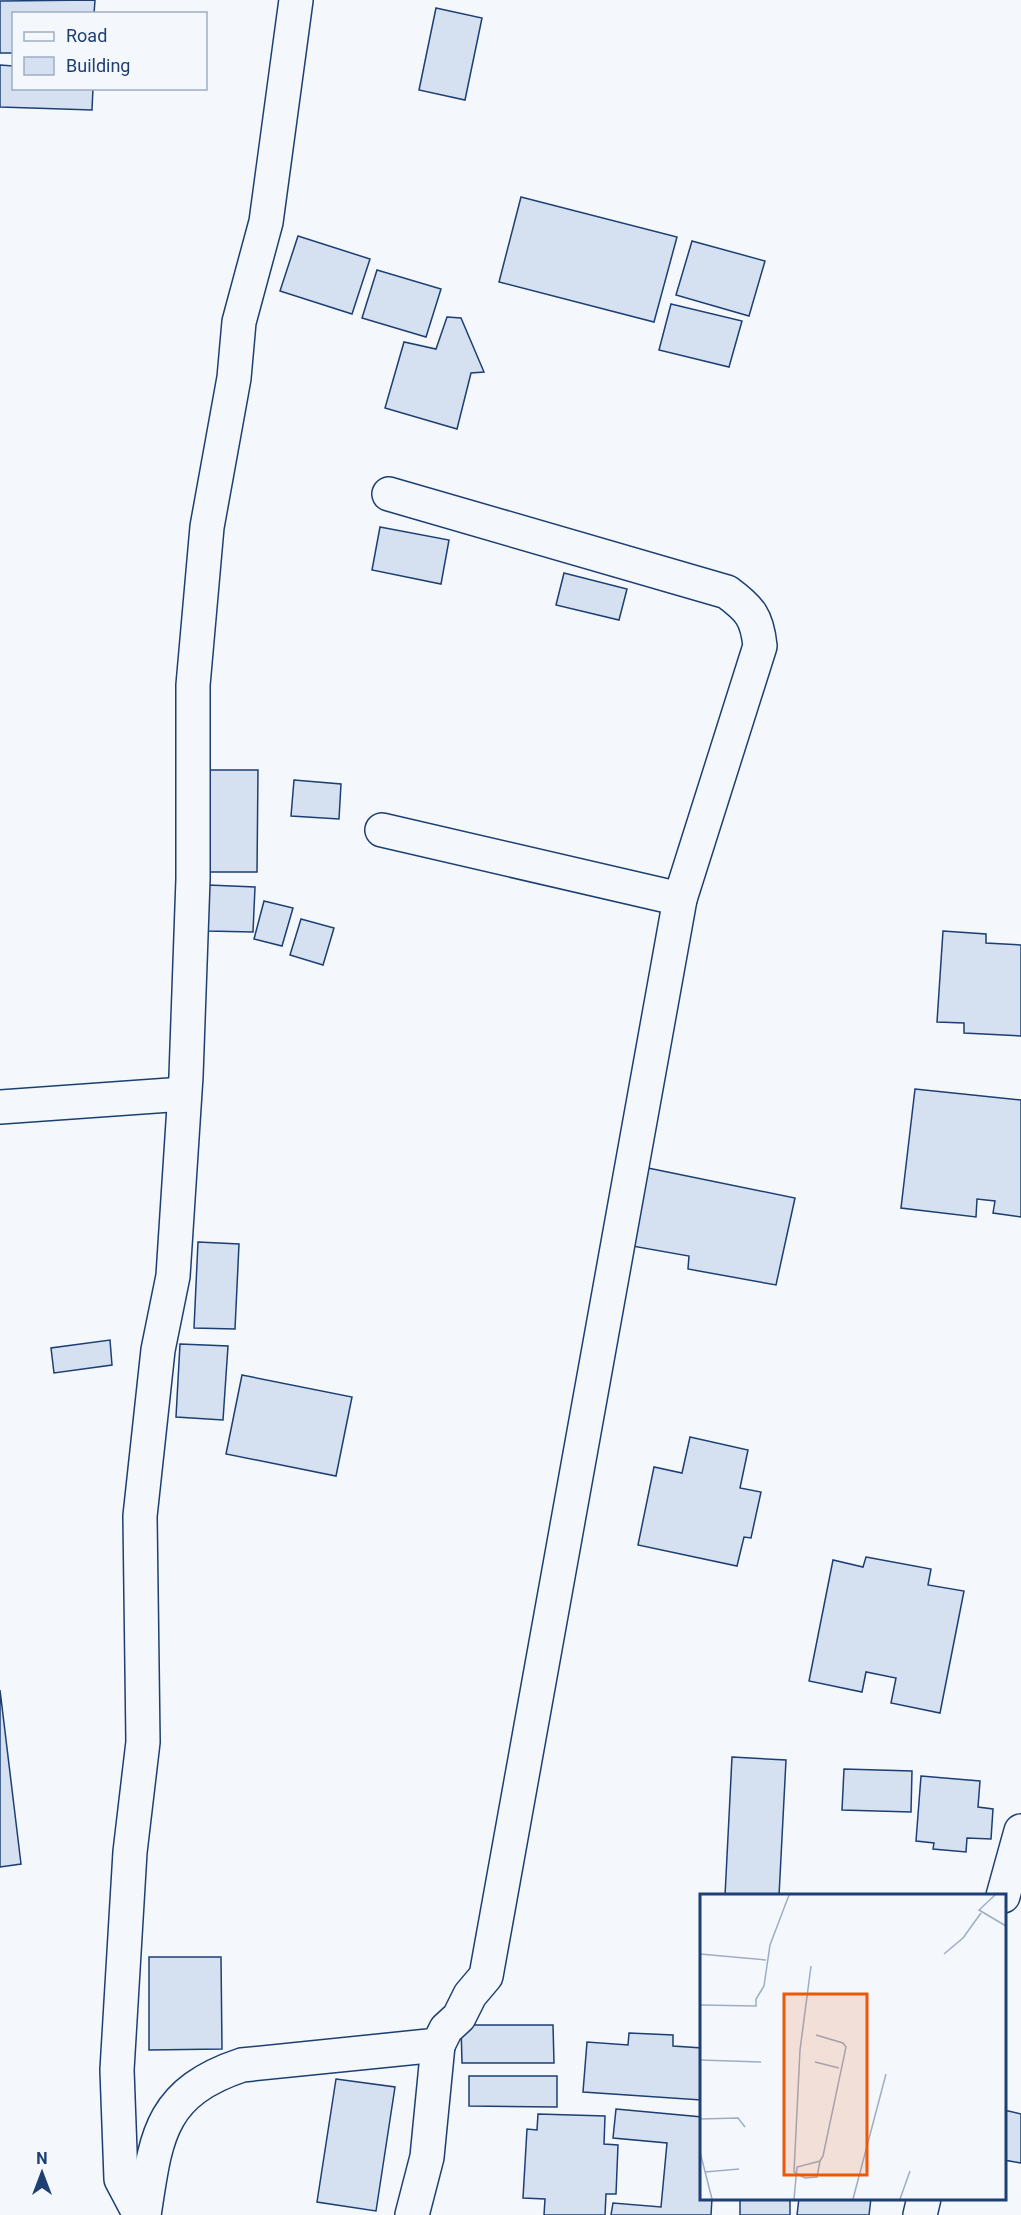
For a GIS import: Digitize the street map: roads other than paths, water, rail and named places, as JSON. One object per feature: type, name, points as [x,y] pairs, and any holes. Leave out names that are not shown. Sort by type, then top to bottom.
[{"type":"street","points":[[142,2215],[121,2179],[117,2070],[130,1852],[143,1742],[140,1516],[158,1350],[172,1275],[184,1094],[193,879],[194,685],[207,528],[234,378],[239,322],[266,222],[296,0]]},
{"type":"street","points":[[389,494],[727,592],[747,607],[758,626],[760,646],[680,899],[486,1976],[470,1995],[459,2017],[446,2028],[438,2045],[427,2157],[412,2215]]},
{"type":"street","points":[[382,830],[680,899]]},
{"type":"street","points":[[0,1107],[184,1094]]},
{"type":"street","points":[[1004,1894],[1021,1831]]},
{"type":"street","points":[[142,2215],[154,2150],[164,2122],[194,2087],[217,2073],[242,2065],[438,2045]]},
{"type":"street","points":[[920,2215],[924,2200]]}]
